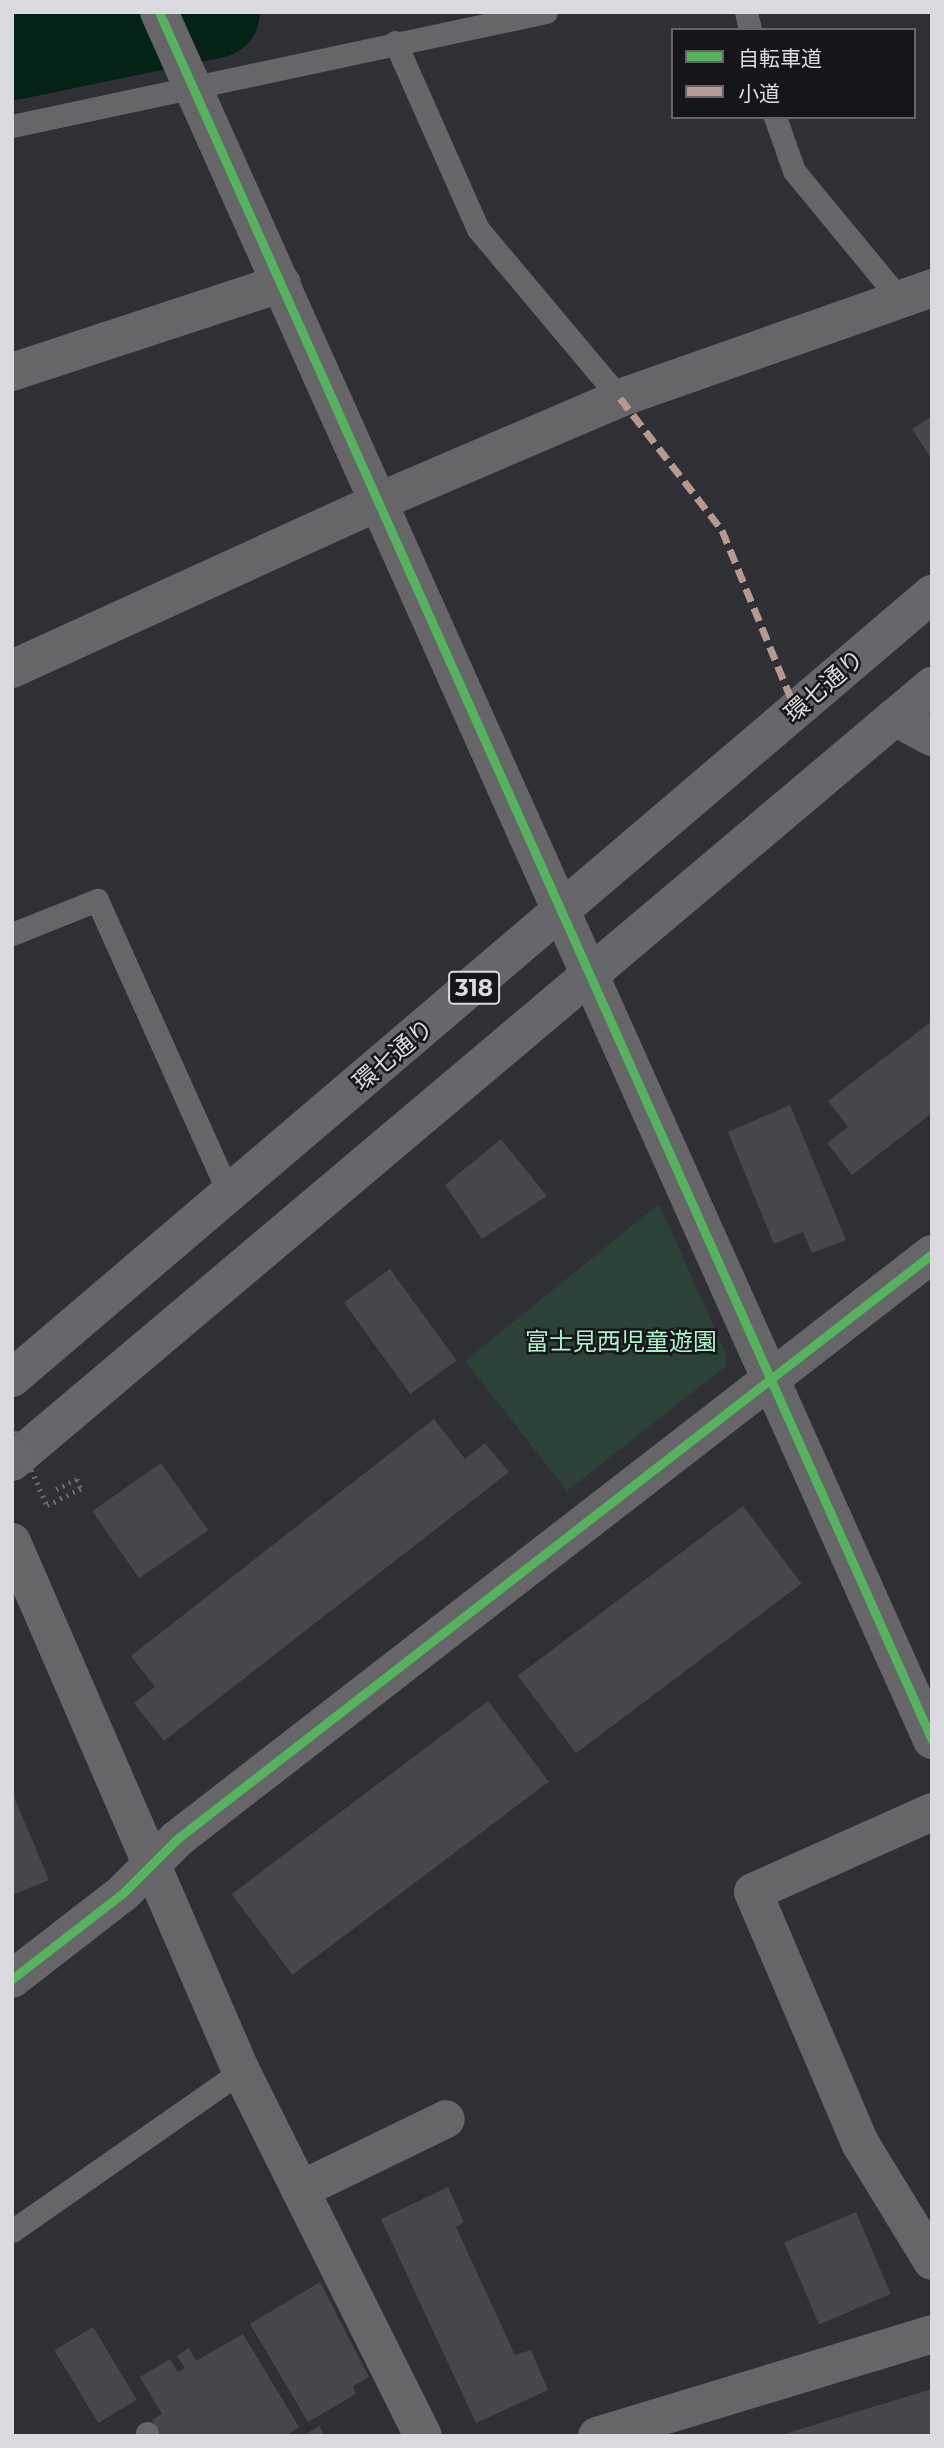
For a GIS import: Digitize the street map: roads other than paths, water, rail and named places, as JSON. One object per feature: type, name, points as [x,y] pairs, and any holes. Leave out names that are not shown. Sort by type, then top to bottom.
[{"type":"main road","name":"環七通り","points":[[12,1378],[562,913],[932,594]]},
{"type":"main road","name":"318","points":[[12,1462],[932,686]]},
{"type":"street","points":[[159,12],[932,1740]]},
{"type":"street","points":[[12,372],[282,283]]},
{"type":"street","points":[[12,669],[380,501],[620,398],[917,295]]},
{"type":"street","points":[[895,717],[932,737]]},
{"type":"street","points":[[12,1979],[123,1893],[150,1865],[771,1383],[932,1254]]},
{"type":"street","points":[[12,1542],[241,2071],[423,2436]]},
{"type":"street","points":[[932,1812],[753,1892],[860,2143],[932,2261]]},
{"type":"street","points":[[300,2190],[446,2119]]},
{"type":"street","points":[[597,2436],[932,2334]]},
{"type":"lane","points":[[12,126],[190,82],[546,12]]},
{"type":"lane","points":[[395,42],[478,229],[620,398]]},
{"type":"lane","points":[[776,119],[794,171],[917,295]]},
{"type":"lane","points":[[12,934],[97,900],[229,1194]]},
{"type":"lane","points":[[12,2231],[241,2071]]},
{"type":"waterway","points":[[12,54],[214,12]]},
{"type":"park label","name":"富士見西児童遊園","points":[[621,1342]]}]
